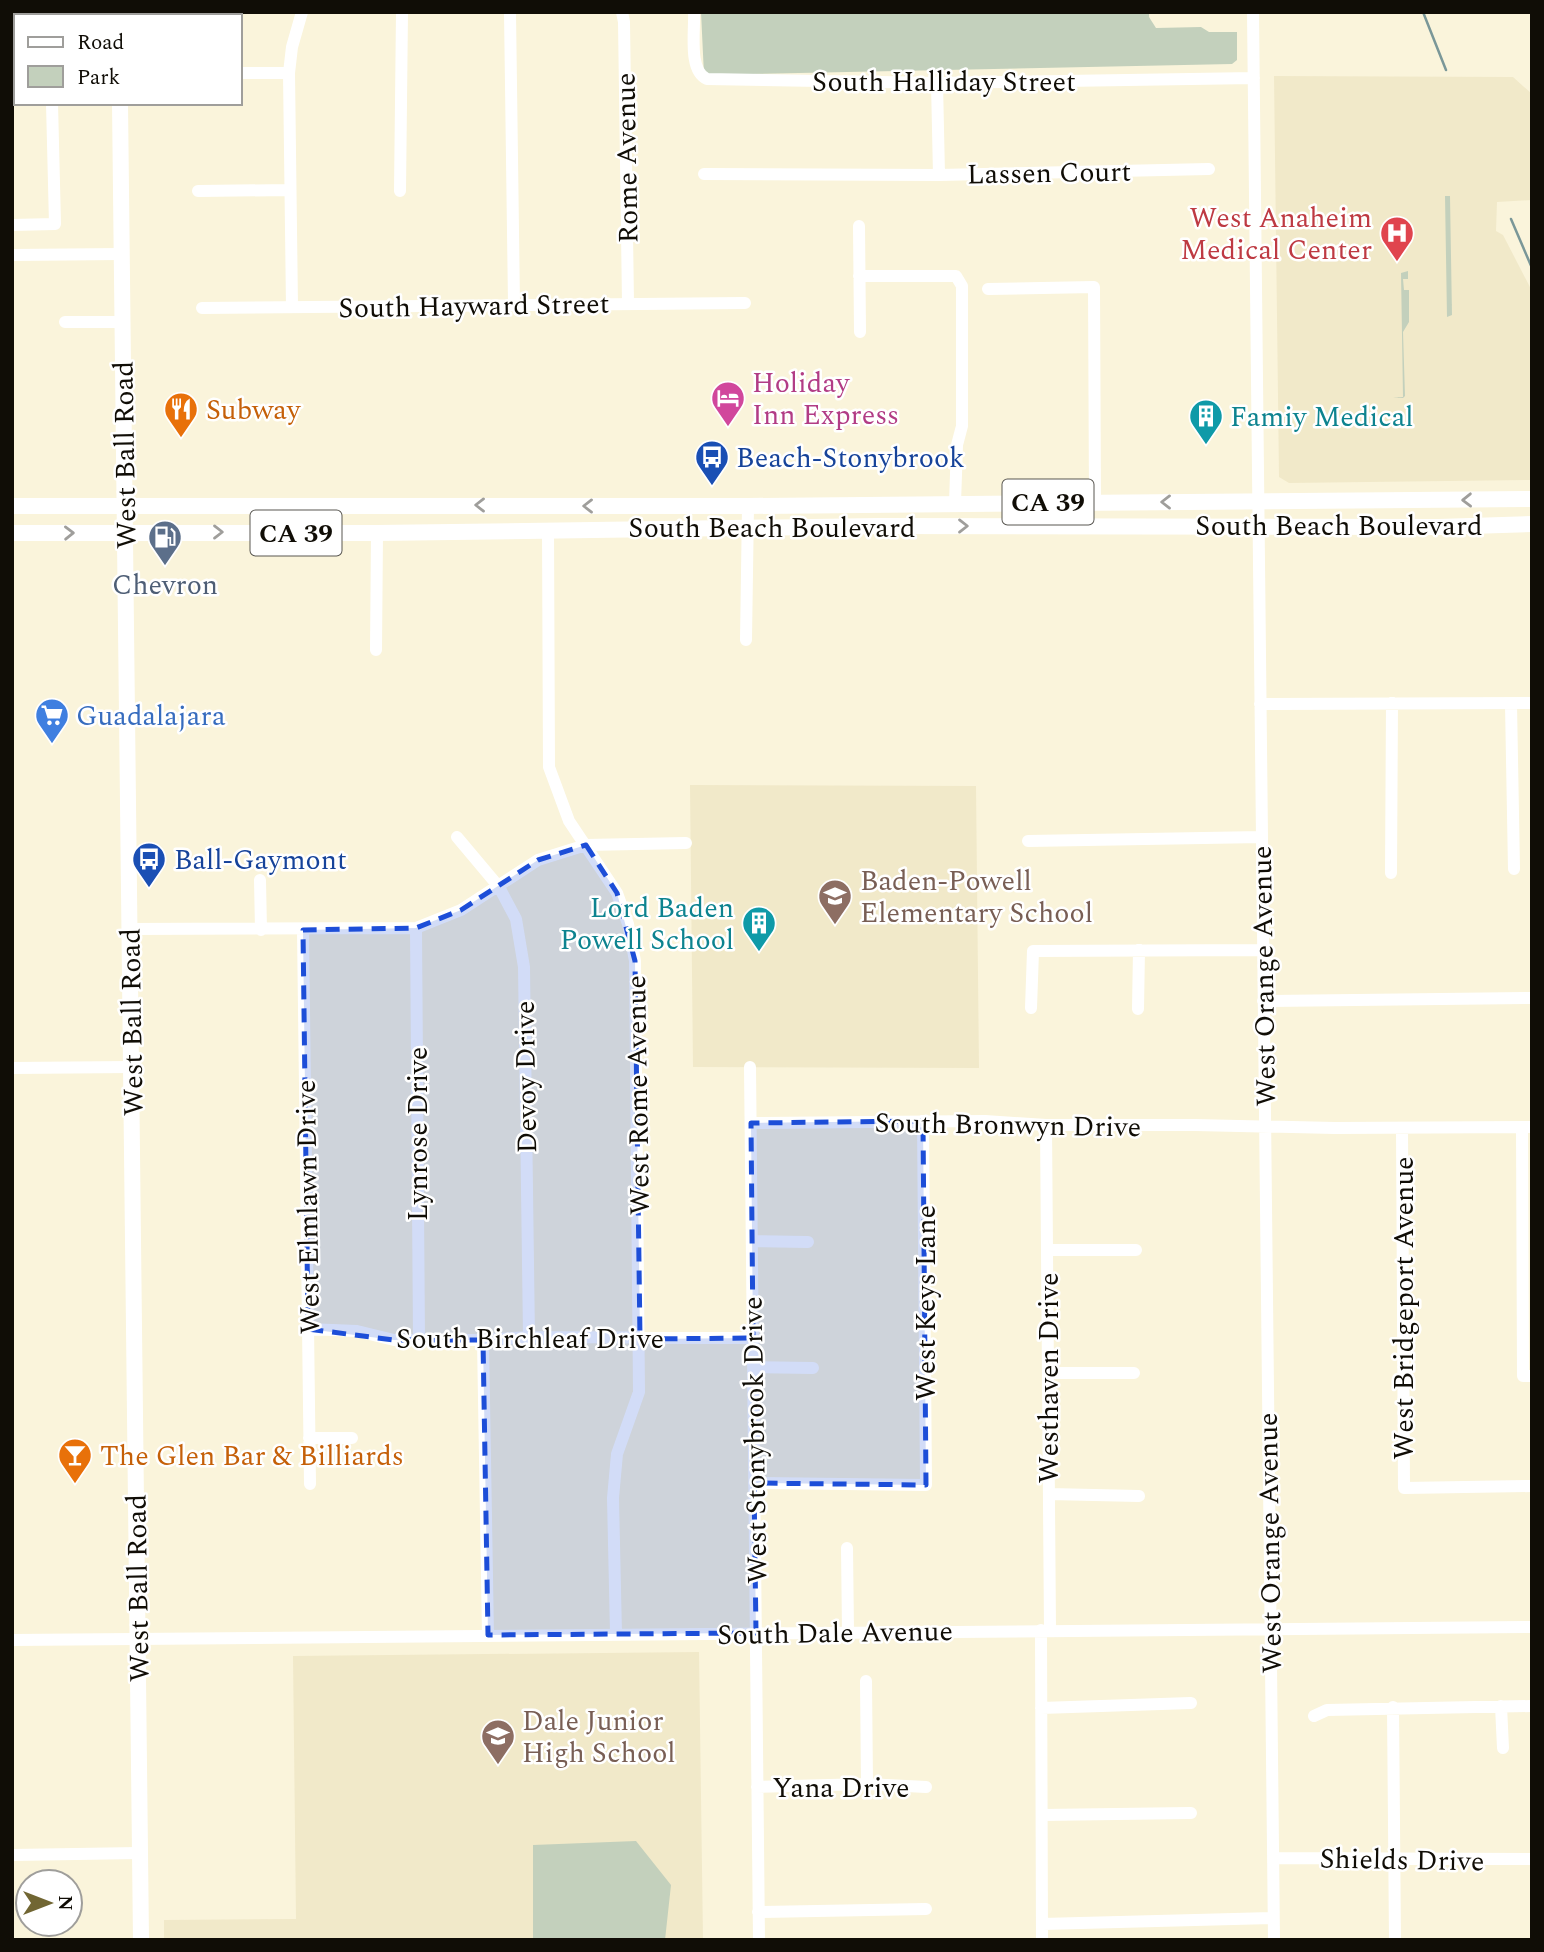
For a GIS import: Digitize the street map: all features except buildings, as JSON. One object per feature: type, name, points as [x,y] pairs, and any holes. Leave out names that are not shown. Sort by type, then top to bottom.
[{"type":"main road","name":"West Ball Road","points":[[120,105],[141,1940]]},
{"type":"main road","name":"South Beach Boulevard","points":[[12,506],[748,506],[1532,499]]},
{"type":"main road","name":"South Beach Boulevard","points":[[12,533],[377,533],[748,527],[1532,524]]},
{"type":"street","points":[[292,307],[289,73],[292,47],[302,12]]},
{"type":"street","points":[[400,191],[402,12]]},
{"type":"street","points":[[510,12],[514,304]]},
{"type":"street","name":"Rome Avenue","points":[[622,12],[628,303]]},
{"type":"street","name":"South Halliday Street","points":[[694,12],[695,67],[698,74],[707,79],[937,83],[1254,78]]},
{"type":"street","name":"West Orange Avenue","points":[[1253,12],[1274,1940]]},
{"type":"street","points":[[242,73],[289,73]]},
{"type":"street","name":"Lassen Court","points":[[937,83],[939,175],[1209,169]]},
{"type":"street","points":[[12,225],[54,224],[52,105]]},
{"type":"street","points":[[704,174],[939,175]]},
{"type":"street","points":[[198,191],[289,190]]},
{"type":"street","points":[[859,226],[860,332]]},
{"type":"street","points":[[12,255],[122,254]]},
{"type":"street","points":[[859,276],[957,276],[962,286],[962,426],[957,445],[956,503]]},
{"type":"street","points":[[988,289],[1094,287],[1095,502]]},
{"type":"street","name":"South Hayward Street","points":[[202,308],[745,303]]},
{"type":"street","points":[[65,322],[123,322]]},
{"type":"street","points":[[746,640],[748,506]]},
{"type":"street","name":"West Rome Avenue","points":[[548,529],[549,767],[569,821],[617,893],[628,924],[635,961],[639,1392],[617,1454],[612,1499],[616,1634]]},
{"type":"street","points":[[376,650],[377,533]]},
{"type":"street","points":[[1391,873],[1392,703]]},
{"type":"street","points":[[1260,704],[1532,704]]},
{"type":"street","points":[[1511,704],[1514,869]]},
{"type":"street","name":"Devoy Drive","points":[[457,837],[499,887],[516,919],[524,967],[529,1337]]},
{"type":"street","points":[[1028,841],[1262,837]]},
{"type":"street","points":[[130,929],[416,929],[461,910],[538,860],[586,845],[686,843]]},
{"type":"street","points":[[260,880],[261,930]]},
{"type":"street","name":"Lynrose Drive","points":[[416,929],[419,1340]]},
{"type":"street","name":"West Elmlawn Drive","points":[[303,930],[310,1484]]},
{"type":"street","points":[[1138,1009],[1139,950]]},
{"type":"street","points":[[1031,1007],[1033,951],[1263,950]]},
{"type":"street","points":[[1263,1001],[1532,998]]},
{"type":"street","points":[[12,1068],[132,1067]]},
{"type":"street","name":"West Stonybrook Drive","points":[[750,1067],[759,1940]]},
{"type":"street","name":"West Keys Lane","points":[[754,1483],[926,1485],[923,1121]]},
{"type":"street","name":"South Bronwyn Drive","points":[[751,1124],[985,1121],[1046,1125],[1527,1127]]},
{"type":"street","name":"Westhaven Drive","points":[[1042,1940],[1041,1707],[1049,1494],[1046,1125]]},
{"type":"street","points":[[1527,1127],[1527,1376]]},
{"type":"street","name":"West Bridgeport Avenue","points":[[1402,1128],[1404,1488],[1532,1486]]},
{"type":"street","points":[[752,1241],[808,1242]]},
{"type":"street","points":[[1047,1250],[1136,1250]]},
{"type":"street","name":"South Birchleaf Drive","points":[[308,1329],[357,1331],[394,1340],[529,1337],[753,1338]]},
{"type":"street","points":[[483,1340],[488,1635]]},
{"type":"street","points":[[753,1367],[813,1368]]},
{"type":"street","points":[[1048,1373],[1134,1373]]},
{"type":"street","points":[[309,1438],[352,1438]]},
{"type":"street","points":[[1049,1494],[1139,1496]]},
{"type":"street","points":[[847,1548],[848,1632]]},
{"type":"street","name":"South Dale Avenue","points":[[12,1640],[1532,1627]]},
{"type":"street","points":[[866,1681],[867,1784]]},
{"type":"street","points":[[1041,1707],[1192,1703]]},
{"type":"street","points":[[1501,1706],[1503,1748]]},
{"type":"street","points":[[1314,1716],[1327,1710],[1532,1706]]},
{"type":"street","points":[[1393,1707],[1395,1940]]},
{"type":"street","name":"Yana Drive","points":[[757,1787],[867,1784],[926,1787]]},
{"type":"street","points":[[1042,1815],[1191,1813]]},
{"type":"street","points":[[12,1855],[140,1853]]},
{"type":"street","name":"Shields Drive","points":[[1273,1858],[1532,1859]]},
{"type":"street","points":[[758,1912],[926,1909]]},
{"type":"street","points":[[1042,1924],[1273,1919]]},
{"type":"highlighted area","points":[[586,845],[617,893],[635,961],[640,1339],[753,1338],[751,1123],[923,1121],[926,1485],[754,1483],[756,1633],[488,1635],[483,1340],[394,1340],[308,1329],[303,930],[416,928],[461,910],[538,860]]},
{"type":"shaded area","name":"West Anaheim Medical Center","points":[[1274,76],[1513,77],[1532,94],[1532,200],[1497,202],[1496,231],[1503,235],[1532,291],[1532,480],[1289,483],[1279,477]]},
{"type":"shaded area","name":"Baden-Powell Elementary School","points":[[690,785],[976,786],[979,1068],[693,1067]]},
{"type":"shaded area","name":"Dale Junior High School","points":[[699,1652],[703,1940],[164,1940],[164,1920],[296,1919],[293,1656]]},
{"type":"green space","points":[[701,12],[1149,12],[1156,28],[1201,27],[1209,32],[1237,32],[1237,60],[1232,64],[704,75]]},
{"type":"green space","points":[[1445,196],[1450,196],[1452,315],[1447,317]]},
{"type":"green space","points":[[1408,271],[1408,279],[1403,279],[1404,290],[1409,290],[1409,322],[1403,332],[1405,396],[1403,398],[1393,398],[1403,397],[1401,273]]},
{"type":"green space","points":[[636,1841],[671,1885],[665,1940],[533,1940],[533,1845]]},
{"type":"waterway","points":[[1423,12],[1446,70]]},
{"type":"waterway","points":[[1511,219],[1532,268]]},
{"type":"place","name":"West Anaheim Medical Center","points":[[1397,263]]},
{"type":"place","name":"Holiday Inn Express","points":[[728,428]]},
{"type":"place","name":"Subway","points":[[181,439]]},
{"type":"place","name":"Famiy Medical","points":[[1206,446]]},
{"type":"place","name":"Beach-Stonybrook","points":[[712,487]]},
{"type":"place","name":"Chevron","points":[[165,567]]},
{"type":"place","name":"Guadalajara","points":[[52,745]]},
{"type":"place","name":"Ball-Gaymont","points":[[149,889]]},
{"type":"place","name":"Baden-Powell Elementary School","points":[[835,926]]},
{"type":"place","name":"Lord Baden Powell School","points":[[759,953]]},
{"type":"place","name":"The Glen Bar & Billiards","points":[[75,1485]]},
{"type":"place","name":"Dale Junior High School","points":[[498,1766]]}]
